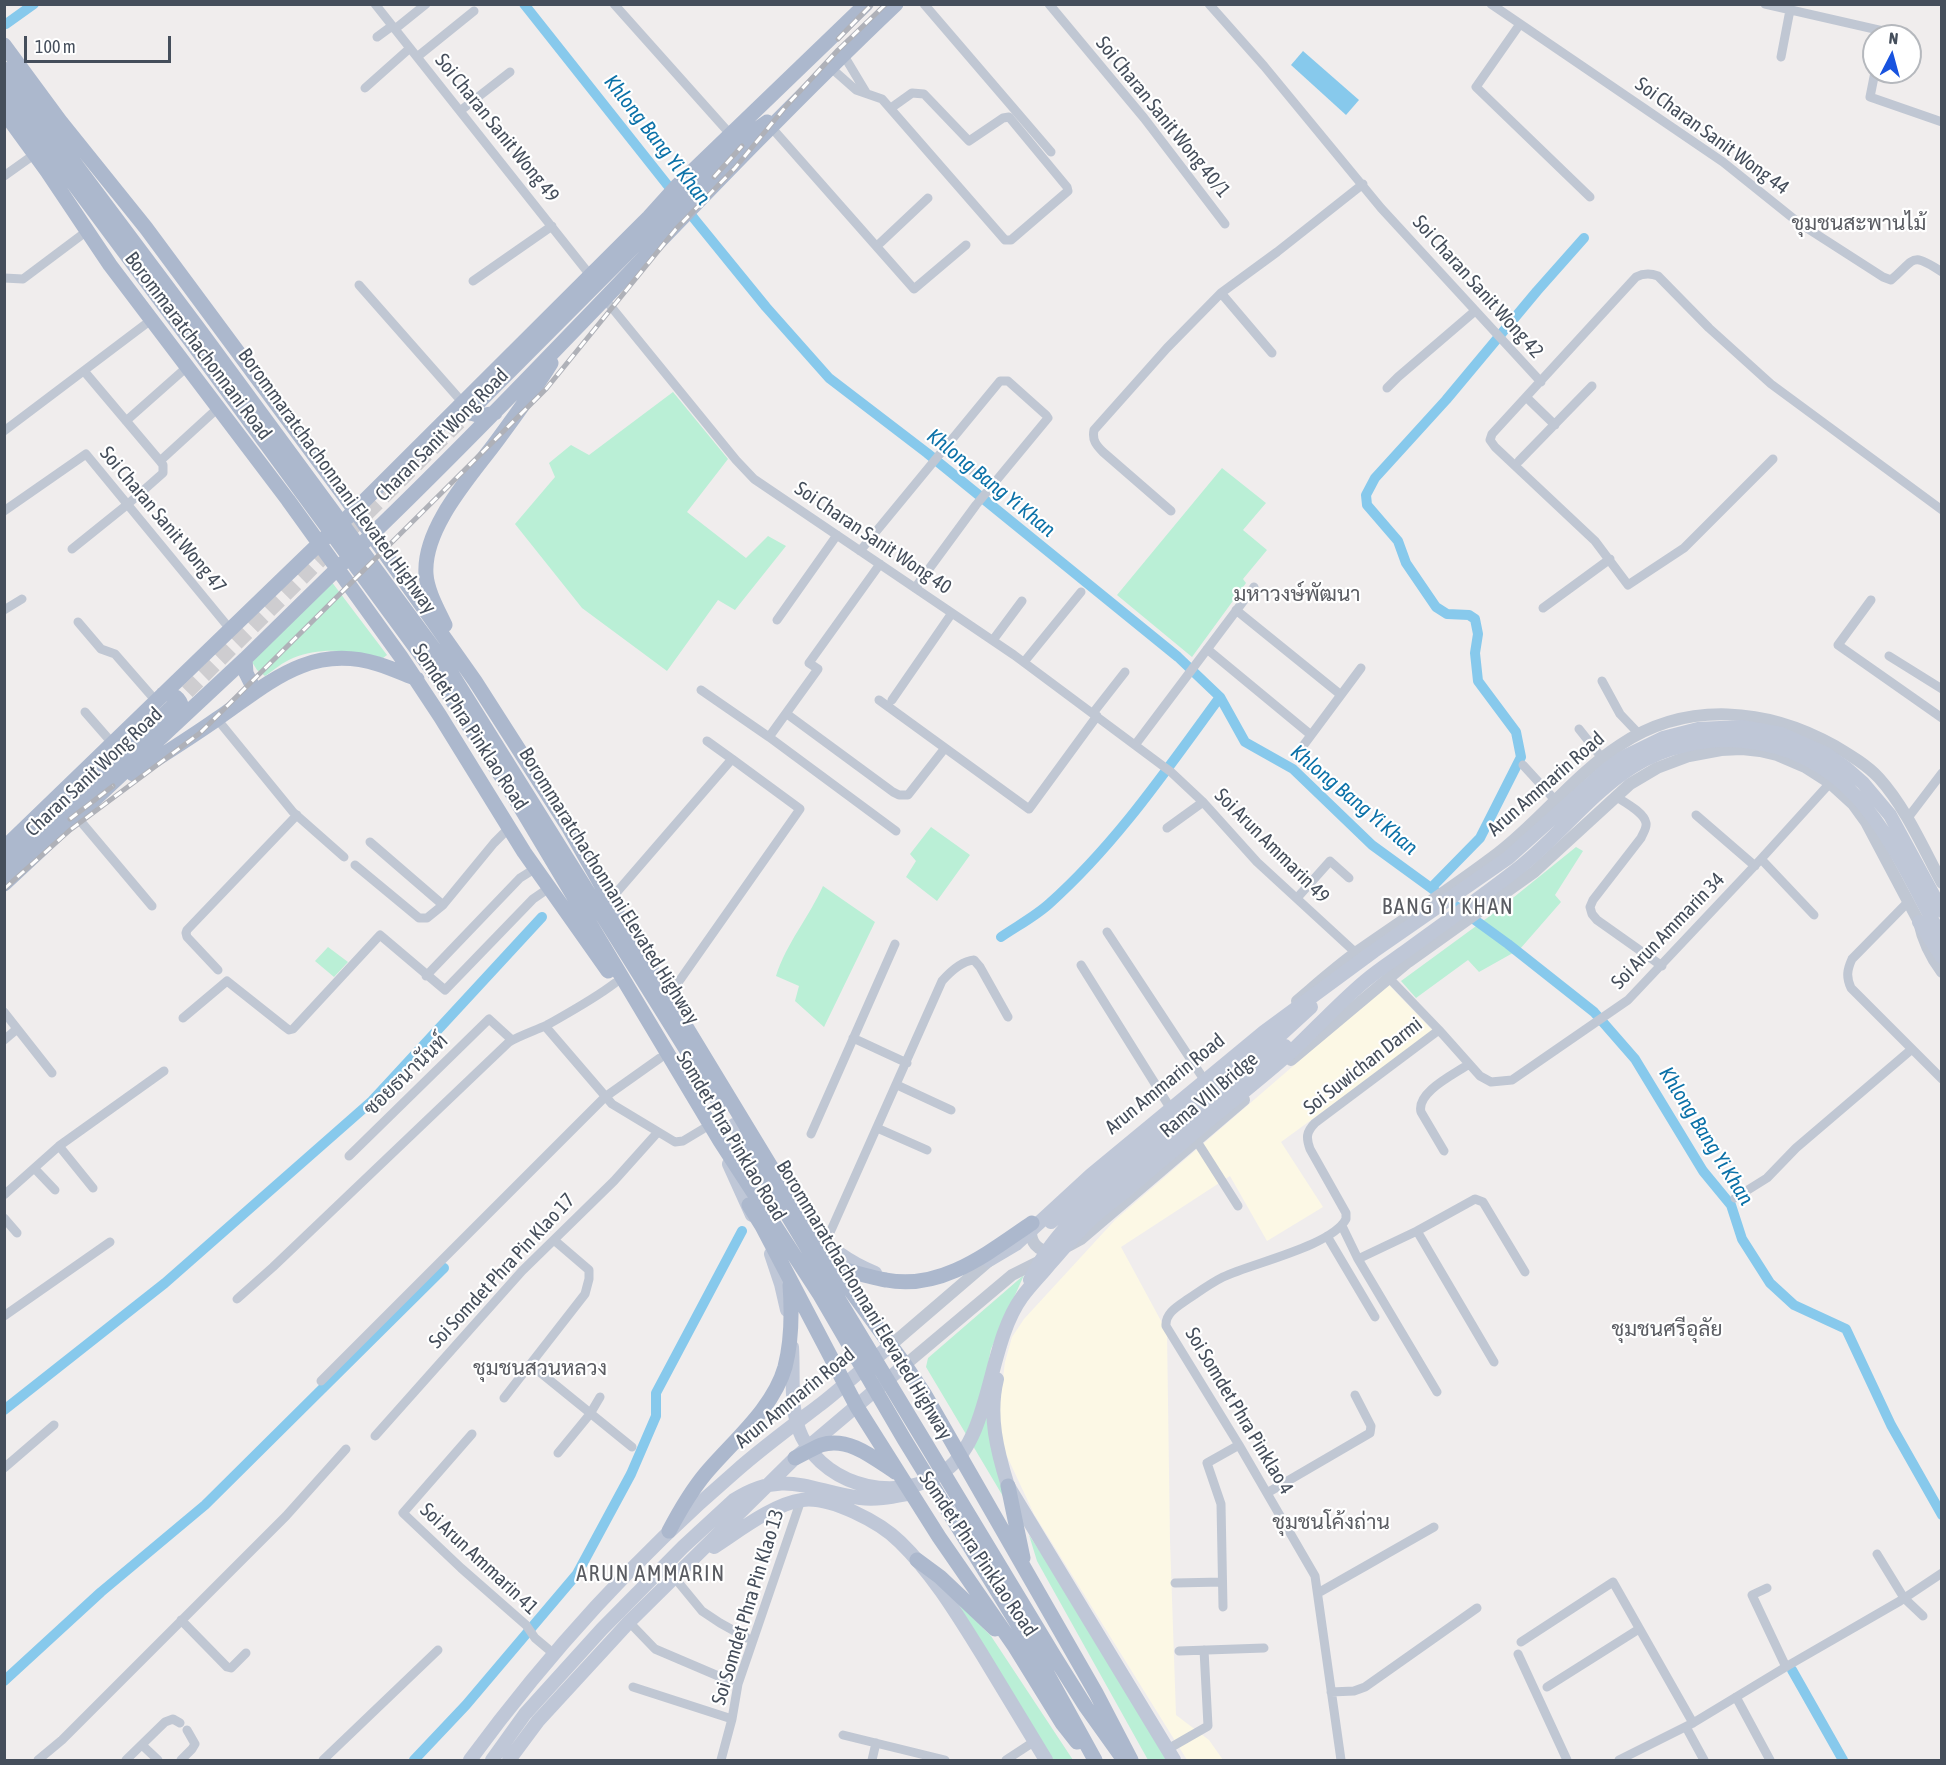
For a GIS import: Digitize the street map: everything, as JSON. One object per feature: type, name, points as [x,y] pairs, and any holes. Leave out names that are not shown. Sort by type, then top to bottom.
[{"type":"main road","name":"Charan Sanit Wong Road","points":[[4,866],[177,713],[245,659],[495,413],[604,298],[680,201],[733,139],[775,93],[866,4]]},
{"type":"main road","name":"Charan Sanit Wong Road","points":[[472,399],[590,275],[771,127],[896,4]]},
{"type":"main road","name":"Borommaratchachonnani Road","points":[[4,45],[146,228],[371,535]]},
{"type":"main road","name":"Borommaratchachonnani Elevated Highway","points":[[4,69],[448,668],[734,1125],[965,1523],[1094,1761]]},
{"type":"main road","name":"Borommaratchachonnani Elevated Highway","points":[[4,90],[438,678],[510,790],[720,1141],[820,1295],[893,1421],[965,1523],[1086,1707],[1125,1761]]},
{"type":"main road","name":"Charan Sanit Wong Road","points":[[733,139],[794,102]]},
{"type":"main road","name":"Borommaratchachonnani Road","points":[[4,112],[87,231],[319,544]]},
{"type":"main road","name":"Borommaratchachonnani Road","points":[[76,140],[134,236],[205,328],[452,666],[579,864],[620,918]]},
{"type":"main road","name":"Borommaratchachonnani Road","points":[[47,171],[107,234],[424,680],[537,845],[613,979]]},
{"type":"main road","name":"Charan Sanit Wong Road","points":[[4,848],[354,510],[680,201]]},
{"type":"main road","points":[[475,681],[431,593],[426,574],[431,543],[450,504],[534,391],[567,338]]},
{"type":"main road","points":[[472,399],[469,404],[471,413],[481,416],[495,413]]},
{"type":"main road","points":[[250,451],[262,455],[276,455],[286,448],[291,433],[288,421]]},
{"type":"main road","points":[[290,503],[302,509],[316,509],[325,501],[331,487],[327,474]]},
{"type":"main road","name":"Somdet Phra Pinklao Road","points":[[371,535],[475,681],[563,819],[620,918],[822,1251],[925,1395],[1096,1693],[1131,1761]]},
{"type":"main road","name":"Somdet Phra Pinklao Road","points":[[319,544],[401,657],[424,680],[509,828],[613,979],[762,1226],[857,1407],[1015,1647],[1062,1723],[1094,1761]]},
{"type":"main road","points":[[401,657],[401,643],[407,633],[416,627],[428,626],[442,633]]},
{"type":"main road","points":[[99,796],[217,719],[255,691],[297,666],[343,658],[370,662],[424,680]]},
{"type":"main road","points":[[245,659],[246,673],[255,691]]},
{"type":"main road","points":[[160,698],[171,694],[180,700],[183,706],[177,713]]},
{"type":"main road","name":"Charan Sanit Wong Road","points":[[4,884],[99,796],[177,713]]},
{"type":"main road","name":"Rama VIII Bridge","points":[[734,1125],[828,1245],[848,1260],[874,1272],[905,1279],[936,1280],[976,1268],[1016,1244],[1091,1175],[1264,1032],[1374,951],[1508,858],[1606,770],[1643,746],[1698,729],[1742,727],[1781,734],[1826,754],[1846,768],[1863,783],[1890,815],[1941,911]]},
{"type":"main road","name":"Rama VIII Bridge","points":[[720,1141],[774,1262],[781,1284],[788,1313],[792,1347],[795,1415],[803,1439],[821,1462],[832,1471],[865,1486],[897,1489],[926,1483],[948,1469],[967,1447],[979,1421],[997,1350],[1021,1298],[1089,1221],[1289,1053],[1366,980],[1523,865],[1599,793],[1632,767],[1651,758],[1700,742],[1744,741],[1777,748],[1818,765],[1852,790],[1877,820],[1941,935]]},
{"type":"main road","points":[[1916,918],[1941,957]]},
{"type":"main road","points":[[1021,1298],[1040,1260],[1055,1238],[1077,1215],[1279,1043],[1395,927]]},
{"type":"main road","points":[[1016,1244],[1044,1228],[1279,1043],[1408,962]]},
{"type":"main road","points":[[762,1226],[779,1235],[789,1232],[797,1224],[798,1215],[795,1206]]},
{"type":"main road","points":[[832,1266],[887,1281],[906,1282],[938,1277],[976,1260],[1032,1223]]},
{"type":"main road","points":[[1026,1572],[1008,1486],[997,1447],[993,1419],[995,1387],[1005,1346],[1014,1322],[1033,1292],[1081,1239]]},
{"type":"main road","points":[[669,1531],[685,1501],[706,1473],[761,1411],[780,1379],[789,1349],[792,1318],[790,1279]]},
{"type":"main road","name":"Arun Ammarin Road","points":[[470,1761],[520,1693],[609,1593],[669,1531],[736,1471],[891,1346]]},
{"type":"main road","points":[[509,1761],[538,1721],[629,1622],[687,1564],[795,1458],[905,1365]]},
{"type":"main road","points":[[795,1458],[820,1446],[844,1444],[872,1457],[900,1475]]},
{"type":"main road","points":[[492,1761],[525,1714],[602,1629],[725,1507],[742,1495],[765,1486],[789,1483],[813,1486],[863,1498],[882,1499],[907,1494],[926,1483]]},
{"type":"main road","points":[[1008,1486],[1171,1755]]},
{"type":"main road","points":[[687,1564],[773,1511],[801,1500],[814,1500],[842,1507],[870,1521],[898,1540],[917,1560],[958,1615],[1046,1761]]},
{"type":"main road","points":[[917,1560],[940,1577],[1015,1647]]},
{"type":"street","name":"Soi Charan Sanit Wong 49","points":[[375,4],[590,275]]},
{"type":"street","points":[[377,37],[394,28],[426,4]]},
{"type":"street","points":[[614,4],[733,139]]},
{"type":"street","points":[[924,4],[1052,152]]},
{"type":"street","name":"Soi Charan Sanit Wong 40/1","points":[[1049,4],[1143,118],[1225,224]]},
{"type":"street","name":"Soi Charan Sanit Wong 42","points":[[1209,4],[1381,208],[1541,382],[1492,434],[1490,440],[1595,541],[1628,585],[1684,548],[1773,459]]},
{"type":"street","name":"Soi Charan Sanit Wong 44","points":[[1491,4],[1724,162],[1799,223],[1883,277],[1891,280],[1907,262],[1915,259],[1922,259],[1941,272]]},
{"type":"street","points":[[1765,4],[1862,26]]},
{"type":"street","points":[[1781,57],[1790,10]]},
{"type":"street","points":[[417,57],[474,11]]},
{"type":"street","points":[[1520,24],[1476,87],[1590,197]]},
{"type":"street","points":[[365,88],[410,48]]},
{"type":"street","points":[[843,54],[867,94]]},
{"type":"street","points":[[830,67],[852,87],[879,97],[891,108],[1005,240],[1011,240],[1068,191],[1009,117],[1004,117],[969,141],[924,94],[912,93],[891,108]]},
{"type":"street","points":[[460,111],[510,72]]},
{"type":"street","points":[[1873,84],[1870,97],[1941,122]]},
{"type":"street","points":[[771,127],[914,289],[966,245]]},
{"type":"street","points":[[4,176],[34,154]]},
{"type":"street","points":[[1171,511],[1103,452],[1096,444],[1093,436],[1094,430],[1167,348],[1221,293],[1363,184]]},
{"type":"street","points":[[877,246],[928,198]]},
{"type":"street","points":[[473,281],[552,226]]},
{"type":"street","points":[[4,278],[23,279],[87,231]]},
{"type":"street","points":[[1541,382],[1636,277],[1644,273],[1658,276],[1709,328],[1771,384],[1941,510]]},
{"type":"street","points":[[359,285],[472,399]]},
{"type":"street","points":[[1221,293],[1272,353]]},
{"type":"street","name":"Soi Charan Sanit Wong 40","points":[[604,298],[730,453],[754,478],[993,640],[1162,765]]},
{"type":"street","points":[[1387,388],[1475,311]]},
{"type":"street","points":[[4,431],[152,320]]},
{"type":"street","points":[[126,421],[187,367]]},
{"type":"street","points":[[72,549],[129,504],[163,473],[163,465],[160,461],[84,371]]},
{"type":"street","points":[[860,551],[1000,381],[1008,381],[1048,418],[976,505],[915,588]]},
{"type":"street","points":[[1519,460],[1592,386]]},
{"type":"street","points":[[1526,397],[1555,425]]},
{"type":"street","points":[[160,461],[218,408]]},
{"type":"street","points":[[942,452],[988,491]]},
{"type":"street","name":"Soi Charan Sanit Wong 47","points":[[4,511],[85,454],[129,504],[230,629]]},
{"type":"street","points":[[777,620],[837,535]]},
{"type":"street","points":[[1543,608],[1610,559]]},
{"type":"street","points":[[769,737],[818,669],[809,663],[880,564]]},
{"type":"street","points":[[1135,745],[1254,587]]},
{"type":"street","points":[[1024,662],[1081,592]]},
{"type":"street","points":[[4,610],[22,599]]},
{"type":"street","points":[[1871,600],[1838,645],[1941,718]]},
{"type":"street","points":[[993,640],[1022,601]]},
{"type":"street","points":[[1236,610],[1341,695]]},
{"type":"street","points":[[892,700],[952,613]]},
{"type":"street","points":[[78,622],[101,649],[115,654],[160,698]]},
{"type":"street","points":[[1207,649],[1311,735]]},
{"type":"street","points":[[1889,656],[1941,689]]},
{"type":"street","points":[[1300,750],[1361,668]]},
{"type":"street","points":[[879,700],[1029,809],[1125,672]]},
{"type":"street","points":[[1602,681],[1620,714],[1639,734]]},
{"type":"street","points":[[701,690],[896,831]]},
{"type":"street","points":[[86,712],[113,744]]},
{"type":"street","points":[[787,714],[899,795],[908,795],[945,748]]},
{"type":"street","name":"Arun Ammarin Road","points":[[891,1346],[1090,1170],[1356,953],[1421,909],[1498,852],[1602,758],[1639,734],[1674,720],[1727,714],[1763,717],[1827,741],[1878,776],[1888,788],[1941,883]]},
{"type":"street","points":[[217,719],[297,814],[344,857]]},
{"type":"street","points":[[1579,729],[1602,758]]},
{"type":"street","points":[[668,997],[800,808],[707,741]]},
{"type":"street","points":[[905,1365],[1012,1275],[1081,1239],[1408,962],[1534,872],[1615,796],[1657,768],[1689,756],[1742,749],[1777,755],[1805,766],[1830,783],[1853,804],[1866,822],[1916,918],[1930,955],[1941,972]]},
{"type":"street","points":[[610,900],[732,759]]},
{"type":"street","name":"Soi Arun Ammarin 49","points":[[1162,765],[1203,802],[1242,847],[1356,953]]},
{"type":"street","points":[[1523,765],[1555,800]]},
{"type":"street","points":[[1907,819],[1941,773]]},
{"type":"street","name":"Soi Arun Ammarin 34","points":[[1469,1064],[1480,1076],[1491,1082],[1512,1080],[1628,1000],[1758,863],[1830,783]]},
{"type":"street","points":[[1615,796],[1642,815],[1646,821],[1646,827],[1590,907],[1597,920],[1662,966]]},
{"type":"street","points":[[1167,828],[1203,802]]},
{"type":"street","points":[[218,970],[187,938],[187,930],[297,814]]},
{"type":"street","points":[[1696,815],[1758,863],[1814,915]]},
{"type":"street","points":[[77,817],[152,906]]},
{"type":"street","points":[[355,865],[419,918],[427,918],[442,905],[509,828]]},
{"type":"street","points":[[370,842],[442,905]]},
{"type":"street","points":[[1297,898],[1330,861],[1349,878]]},
{"type":"street","points":[[426,976],[520,878],[536,868]]},
{"type":"street","points":[[183,1018],[227,981],[289,1030],[293,1029],[381,935],[445,990],[533,899],[549,888]]},
{"type":"street","points":[[1908,902],[1852,959],[1847,975],[1851,988],[1941,1079]]},
{"type":"street","points":[[1916,918],[1941,944]]},
{"type":"street","points":[[1107,932],[1203,1078]]},
{"type":"street","points":[[811,1134],[895,944]]},
{"type":"street","points":[[822,1251],[942,981],[951,972],[970,960],[974,960],[1008,1017]]},
{"type":"street","points":[[1081,965],[1169,1106]]},
{"type":"street","points":[[1389,978],[1469,1064],[1426,1093],[1420,1107],[1443,1151]]},
{"type":"street","points":[[237,1299],[512,1040],[544,1026],[599,995],[613,979]]},
{"type":"street","points":[[4,1012],[52,1072]]},
{"type":"street","name":"ซอยธนานันท์","points":[[349,1156],[489,1019],[512,1040]]},
{"type":"street","points":[[544,1026],[612,1104],[675,1142],[683,1141],[704,1129]]},
{"type":"street","points":[[4,1040],[17,1029]]},
{"type":"street","name":"Soi Suwichan Darmi","points":[[1342,1226],[1346,1213],[1310,1149],[1306,1139],[1307,1133],[1315,1123],[1439,1030]]},
{"type":"street","points":[[853,1038],[907,1063]]},
{"type":"street","points":[[1735,1198],[1767,1178],[1796,1148],[1912,1049]]},
{"type":"street","points":[[321,1381],[605,1097],[660,1058]]},
{"type":"street","points":[[4,1195],[59,1146],[164,1071]]},
{"type":"street","points":[[897,1085],[951,1110]]},
{"type":"street","points":[[877,1128],[927,1150]]},
{"type":"street","name":"Soi Somdet Phra Pin Klao 17","points":[[375,1436],[522,1271],[614,1181],[657,1132]]},
{"type":"street","points":[[1196,1140],[1238,1206]]},
{"type":"street","points":[[59,1146],[93,1188]]},
{"type":"street","points":[[35,1169],[55,1190]]},
{"type":"street","points":[[1358,1260],[1475,1199],[1483,1202],[1525,1272]]},
{"type":"street","points":[[4,1218],[17,1233]]},
{"type":"street","points":[[1032,1223],[1030,1234],[1035,1244],[1046,1252],[1058,1253]]},
{"type":"street","points":[[1375,1317],[1327,1236],[1342,1226],[1358,1260],[1437,1392]]},
{"type":"street","points":[[1417,1231],[1494,1362]]},
{"type":"street","name":"Soi Somdet Phra Pinklao 4","points":[[1327,1236],[1293,1252],[1225,1276],[1173,1310],[1166,1320],[1166,1326],[1315,1576],[1341,1761]]},
{"type":"street","points":[[504,1398],[585,1294],[589,1270],[554,1240]]},
{"type":"street","points":[[4,1316],[110,1242]]},
{"type":"street","points":[[531,1365],[632,1447]]},
{"type":"street","points":[[1267,1492],[1370,1433],[1371,1426],[1355,1395]]},
{"type":"street","points":[[558,1453],[590,1414],[600,1397]]},
{"type":"street","points":[[4,1468],[54,1425]]},
{"type":"street","name":"Soi Arun Ammarin 41","points":[[471,1434],[403,1513],[554,1654]]},
{"type":"street","points":[[1223,1607],[1221,1504],[1207,1463],[1239,1445]]},
{"type":"street","points":[[38,1761],[62,1740],[286,1516],[346,1449]]},
{"type":"street","name":"Soi Somdet Phra Pin Klao 13","points":[[721,1761],[738,1684],[801,1500]]},
{"type":"street","points":[[1318,1593],[1434,1527]]},
{"type":"street","points":[[1877,1554],[1904,1598],[1923,1616]]},
{"type":"street","points":[[1619,1761],[1689,1725],[1904,1598],[1941,1573]]},
{"type":"street","points":[[674,1577],[702,1611],[747,1638]]},
{"type":"street","points":[[1175,1583],[1222,1582]]},
{"type":"street","points":[[1521,1642],[1613,1582],[1689,1725],[1704,1761]]},
{"type":"street","points":[[1767,1588],[1752,1595],[1786,1667]]},
{"type":"street","points":[[1331,1692],[1365,1688],[1477,1608]]},
{"type":"street","points":[[181,1620],[227,1667],[231,1668],[246,1653]]},
{"type":"street","points":[[629,1622],[655,1649],[730,1681]]},
{"type":"street","points":[[1547,1687],[1639,1629]]},
{"type":"street","points":[[1179,1651],[1264,1648]]},
{"type":"street","points":[[323,1761],[438,1650]]},
{"type":"street","points":[[1171,1755],[1208,1726],[1204,1650]]},
{"type":"street","points":[[1518,1654],[1567,1761]]},
{"type":"street","points":[[633,1687],[732,1719]]},
{"type":"street","points":[[1736,1697],[1770,1761]]},
{"type":"street","points":[[126,1761],[168,1719],[173,1719],[183,1727],[195,1744],[181,1761]]},
{"type":"street","points":[[843,1735],[945,1761]]},
{"type":"street","points":[[1006,1761],[1035,1741]]},
{"type":"street","points":[[872,1761],[876,1743]]},
{"type":"street","points":[[142,1745],[158,1761]]},
{"type":"shaded area","points":[[1388,984],[1433,1031],[1281,1142],[1323,1207],[1267,1241],[1230,1176],[1121,1247],[1167,1332],[1170,1541],[1176,1715],[1209,1740],[1223,1760],[1187,1760],[1034,1514],[1005,1452],[998,1418],[1005,1362],[1012,1337],[1024,1319],[1115,1220]]},
{"type":"green space","points":[[673,392],[728,459],[687,512],[746,558],[768,536],[786,546],[735,610],[718,600],[667,671],[582,608],[515,524],[555,477],[549,463],[571,445],[589,455]]},
{"type":"green space","points":[[1222,468],[1266,503],[1243,530],[1267,550],[1243,579],[1246,583],[1192,657],[1117,595]]},
{"type":"green space","points":[[331,581],[387,655],[383,658],[350,652],[315,652],[289,660],[265,676],[257,670],[252,662]]},
{"type":"green space","points":[[931,827],[970,855],[937,901],[906,877],[916,861],[910,854]]},
{"type":"green space","points":[[1576,847],[1583,851],[1555,895],[1561,902],[1520,949],[1479,972],[1468,960],[1416,998],[1401,981],[1498,910]]},
{"type":"green space","points":[[823,886],[875,922],[824,1027],[795,1001],[799,986],[776,976],[780,964]]},
{"type":"green space","points":[[328,947],[348,962],[334,977],[315,961]]},
{"type":"green space","points":[[1024,1275],[991,1349],[984,1384],[1004,1498],[926,1367],[928,1358]]},
{"type":"green space","points":[[1029,1535],[1168,1760],[1148,1760],[1037,1561]]},
{"type":"green space","points":[[957,1602],[991,1636],[1073,1760],[1052,1760]]},
{"type":"water","points":[[1303,51],[1359,100],[1346,115],[1291,65]]},
{"type":"waterway","points":[[6,24],[34,4]]},
{"type":"waterway","name":"Khlong Bang Yi Khan","points":[[524,4],[766,307],[829,378],[927,453],[1178,657],[1220,697],[1245,742],[1293,769],[1372,845],[1508,944],[1594,1012],[1635,1059],[1703,1171],[1731,1205],[1742,1239],[1770,1283],[1794,1305],[1846,1329],[1891,1425],[1942,1515]]},
{"type":"waterway","points":[[1431,888],[1480,838],[1521,757],[1516,732],[1478,681],[1475,653],[1478,634],[1475,619],[1469,615],[1447,614],[1436,607],[1406,563],[1398,541],[1367,505],[1366,495],[1375,478],[1446,400],[1584,238]]},
{"type":"waterway","points":[[1001,937],[1045,908],[1097,856],[1161,778],[1220,697]]},
{"type":"waterway","points":[[4,1410],[165,1283],[372,1101],[542,917]]},
{"type":"waterway","points":[[414,1760],[466,1705],[577,1574],[631,1474],[656,1416],[656,1393],[742,1231]]},
{"type":"waterway","points":[[4,1681],[101,1592],[205,1505],[444,1268]]},
{"type":"waterway","points":[[1792,1670],[1843,1760]]},
{"type":"tunnel","points":[[171,708],[479,402]]},
{"type":"railway","points":[[838,39],[872,4]]},
{"type":"railway","points":[[4,889],[70,830],[200,733],[546,389],[676,229],[735,168],[787,105],[838,50],[886,4]]},
{"type":"railway","points":[[714,177],[742,146]]},
{"type":"railway","points":[[70,819],[113,786]]},
{"type":"district","name":"ชุมชนสะพานไม้","points":[[1859,223]]},
{"type":"district","name":"มหาวงษ์พัฒนา","points":[[1297,594]]},
{"type":"district","name":"BANG YI KHAN","points":[[1448,907]]},
{"type":"district","name":"ชุมชนศรีอุลัย","points":[[1667,1329]]},
{"type":"district","name":"ชุมชนสวนหลวง","points":[[540,1368]]},
{"type":"district","name":"ชุมชนโค้งถ่าน","points":[[1331,1522]]},
{"type":"district","name":"ARUN AMMARIN","points":[[651,1574]]}]
